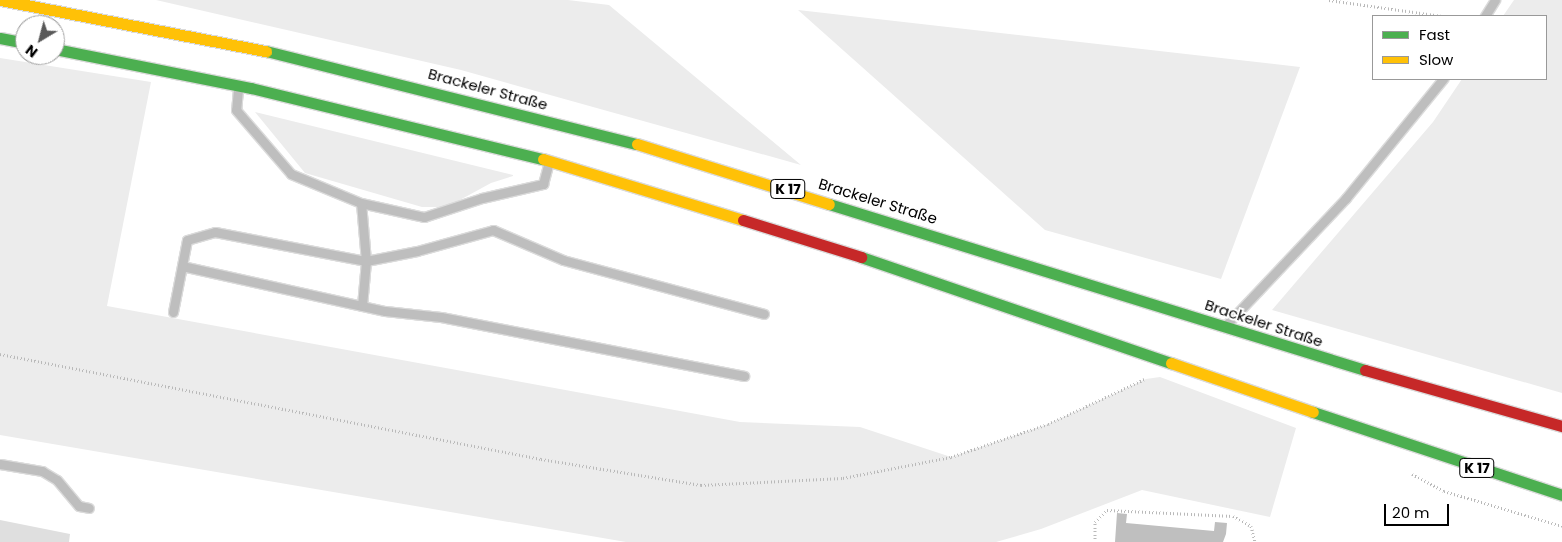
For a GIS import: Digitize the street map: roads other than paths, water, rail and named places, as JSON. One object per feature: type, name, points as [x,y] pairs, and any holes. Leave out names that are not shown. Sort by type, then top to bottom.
[{"type":"highway","name":"Brackeler Straße","points":[[0,0],[224,41],[620,139],[1226,326],[1562,426]]},
{"type":"highway","points":[[0,38],[15,41]]},
{"type":"highway","name":"K 17","points":[[65,51],[238,86],[549,160],[891,266],[1393,440],[1562,495]]},
{"type":"lane","points":[[1486,15],[1495,0]]},
{"type":"lane","points":[[1226,326],[1346,198],[1442,80]]},
{"type":"lane","points":[[238,86],[236,110],[291,174],[361,203],[424,217],[482,198],[543,184],[549,160]]},
{"type":"lane","points":[[361,203],[366,261],[362,306]]},
{"type":"lane","points":[[174,312],[187,240],[215,232],[366,261],[417,251],[493,230],[563,260],[764,314]]},
{"type":"lane","points":[[182,266],[362,306],[441,317],[744,376]]},
{"type":"lane","points":[[0,464],[42,471],[58,480],[79,506],[89,508]]}]
